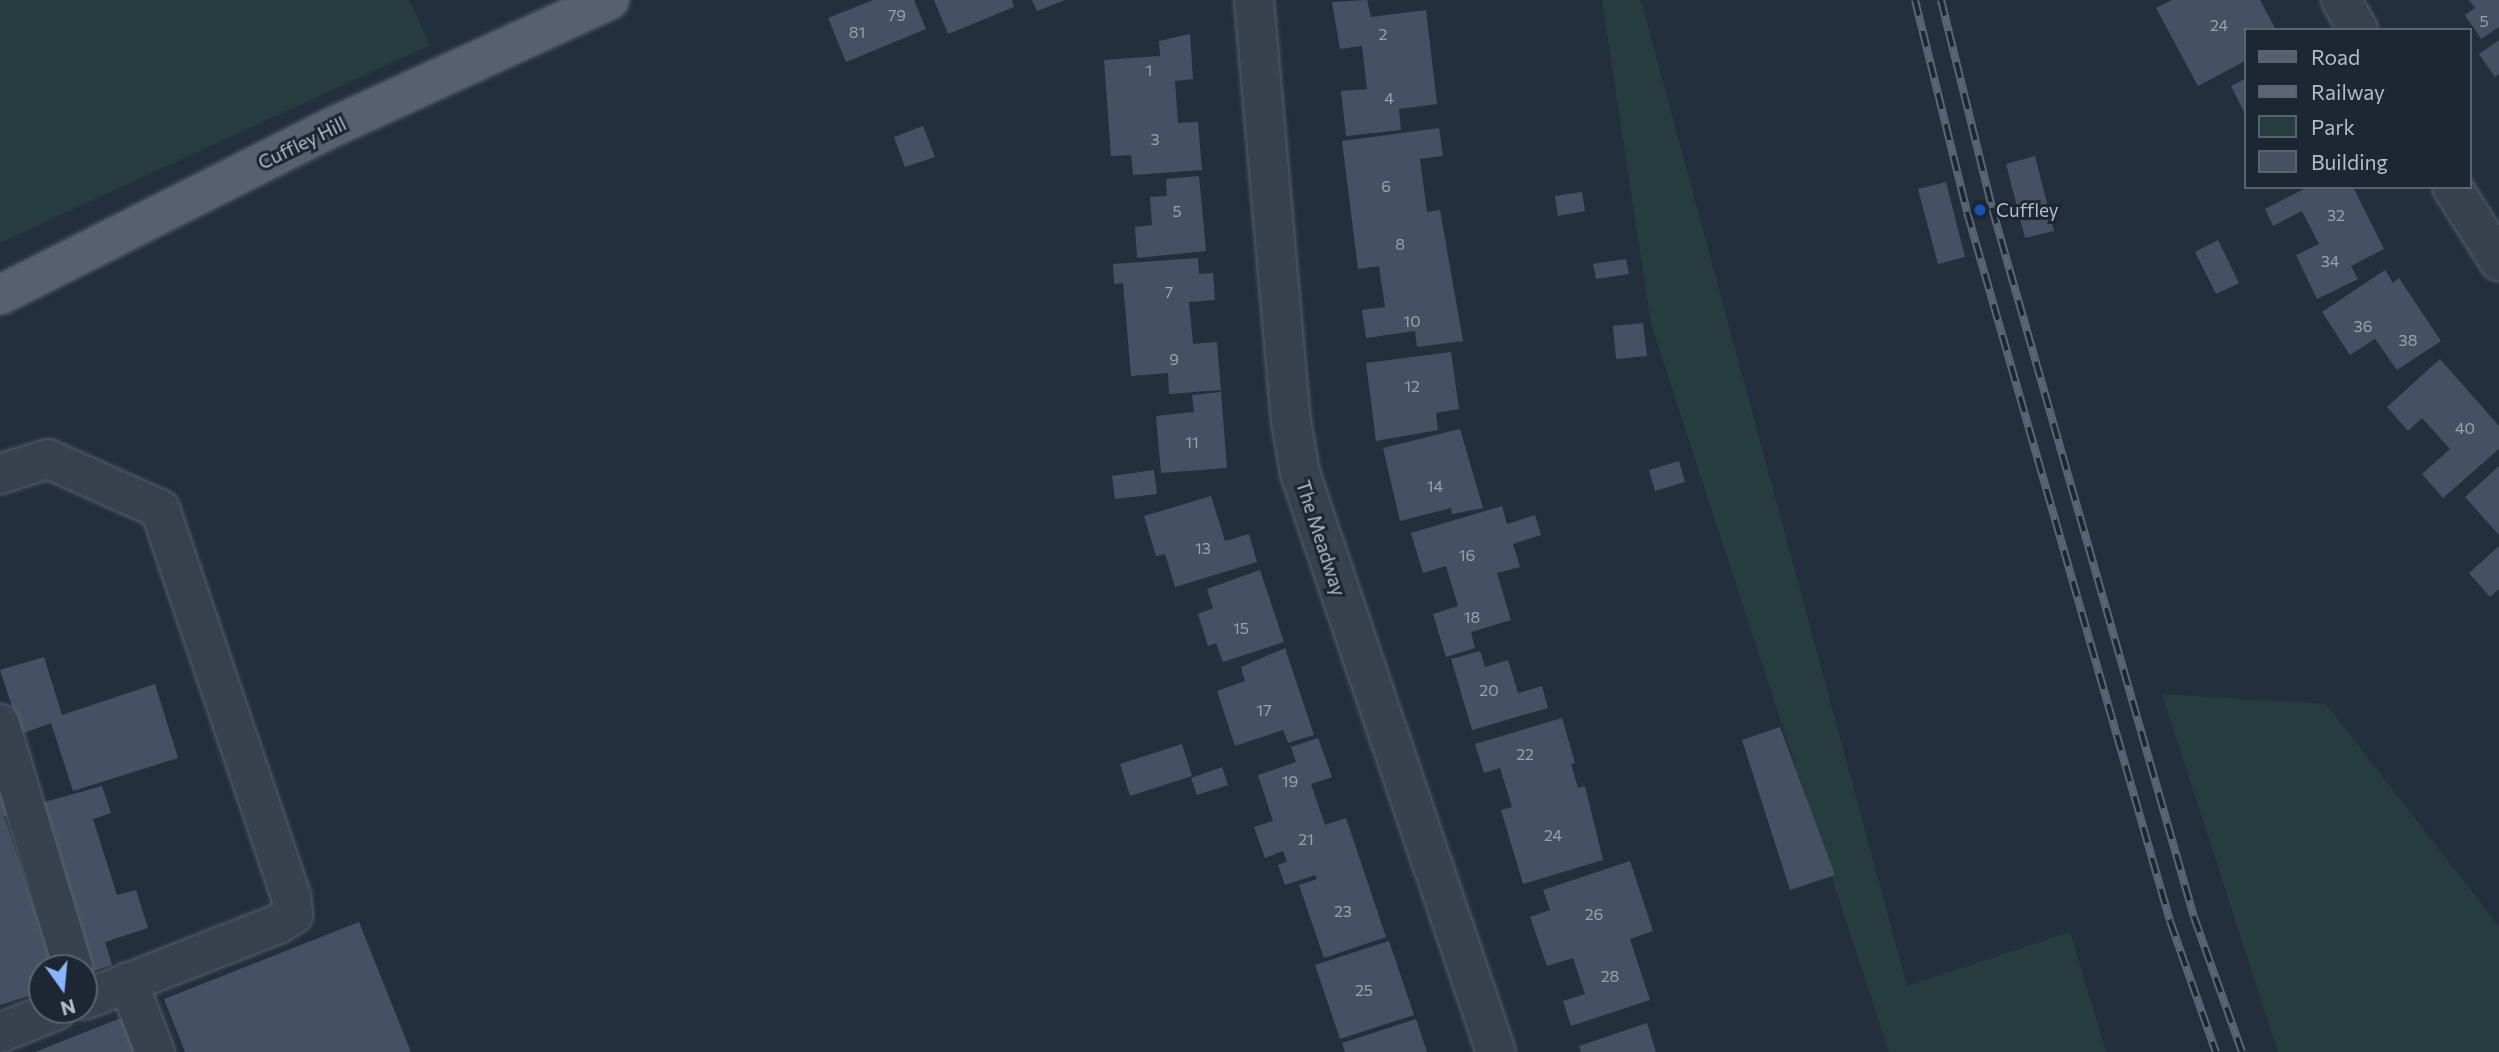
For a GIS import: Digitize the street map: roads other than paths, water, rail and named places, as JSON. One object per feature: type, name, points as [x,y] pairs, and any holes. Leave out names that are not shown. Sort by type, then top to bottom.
[{"type":"main road","name":"Cuffley Hill","points":[[0,295],[335,126],[609,0]]},
{"type":"street","name":"The Meadway","points":[[1254,0],[1291,421],[1300,473],[1496,1052]]},
{"type":"street","points":[[2341,0],[2357,28]]},
{"type":"street","points":[[2453,189],[2499,261]]},
{"type":"street","points":[[0,474],[48,459],[160,509],[291,896],[293,915],[278,924],[98,994]]},
{"type":"street","points":[[0,724],[69,954]]},
{"type":"street","points":[[128,982],[155,1052]]},
{"type":"street","points":[[0,1033],[28,1022]]},
{"type":"railway","points":[[1915,0],[1967,212],[2170,921],[2216,1052]]},
{"type":"railway","points":[[1941,0],[1992,208],[2194,917],[2242,1052]]},
{"type":"place","name":"Cuffley","points":[[1980,210]]}]
